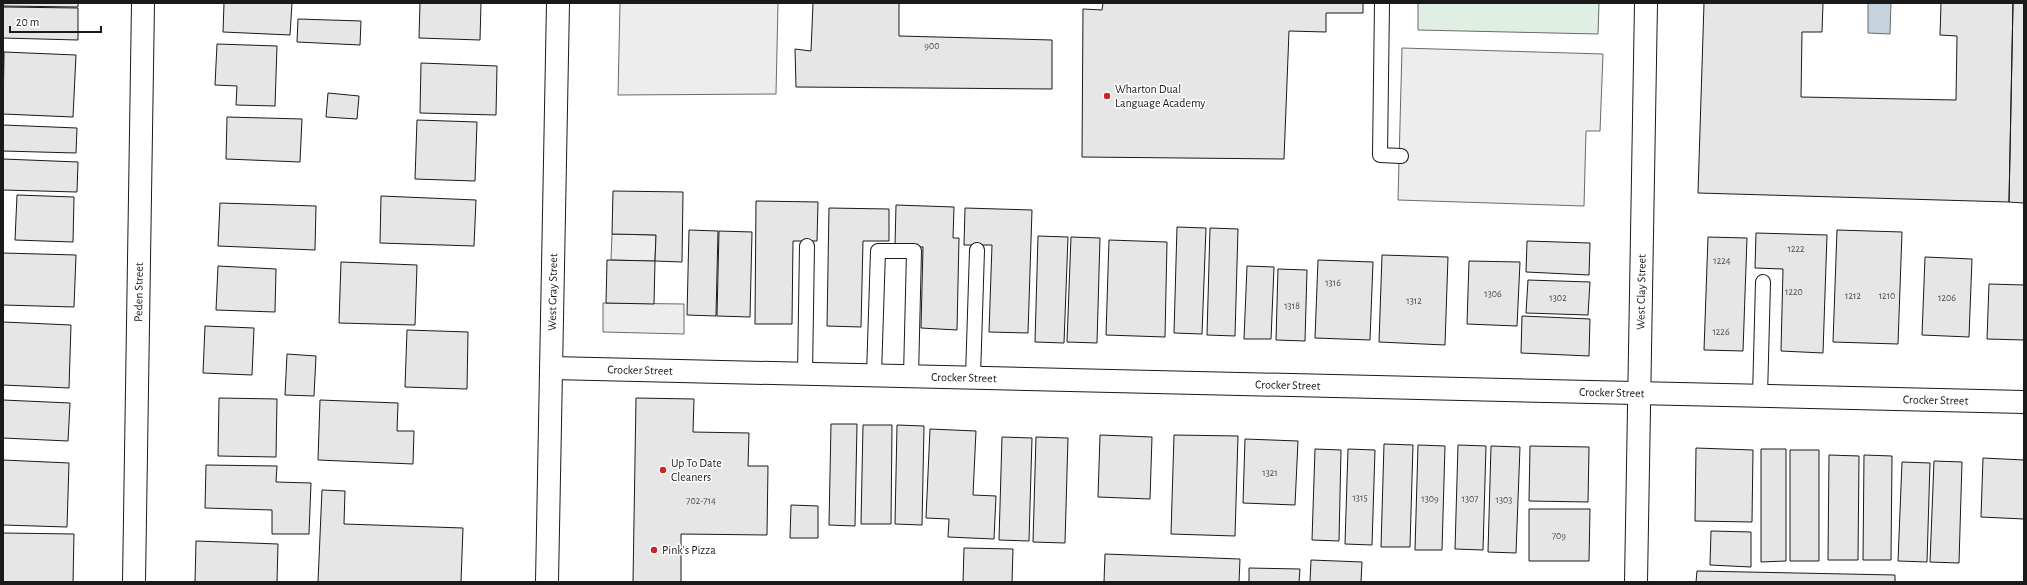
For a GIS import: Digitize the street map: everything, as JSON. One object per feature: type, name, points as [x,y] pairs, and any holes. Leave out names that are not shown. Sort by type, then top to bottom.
[{"type":"street","name":"Peden Street","points":[[134,582],[143,3]]},
{"type":"street","name":"West Gray Street","points":[[547,582],[558,3]]},
{"type":"street","name":"West Clay Street","points":[[1636,582],[1646,3]]},
{"type":"street","name":"Crocker Street","points":[[552,368],[2024,402]]},
{"type":"lane","points":[[1382,3],[1380,156],[1401,156]]},
{"type":"lane","points":[[805,374],[807,246]]},
{"type":"lane","points":[[973,377],[977,250]]},
{"type":"lane","points":[[874,375],[878,251],[914,251],[911,376]]},
{"type":"lane","points":[[1760,396],[1763,282]]},
{"type":"green space","points":[[1418,3],[1599,3],[1598,34],[1418,30]]},
{"type":"shaded area","points":[[620,3],[778,3],[776,94],[618,95]]},
{"type":"shaded area","points":[[1868,3],[1891,3],[1890,34],[1868,33]]},
{"type":"shaded area","points":[[1402,48],[1603,54],[1600,131],[1586,131],[1584,206],[1398,200]]},
{"type":"shaded area","points":[[612,234],[656,235],[655,261],[611,260]]},
{"type":"shaded area","points":[[603,303],[684,304],[684,334],[603,332]]},
{"type":"building","points":[[3,3],[78,3],[78,7],[3,6]]},
{"type":"building","points":[[224,3],[292,3],[290,35],[223,32]]},
{"type":"building","points":[[420,3],[481,3],[480,40],[419,38]]},
{"type":"building","points":[[813,3],[899,3],[899,36],[1052,40],[1052,89],[796,87],[795,49],[811,51]]},
{"type":"building","points":[[1103,3],[1363,3],[1363,13],[1326,13],[1326,32],[1289,31],[1284,159],[1082,157],[1083,9],[1102,10]]},
{"type":"building","points":[[1704,3],[1823,3],[1822,32],[1802,32],[1801,97],[1956,100],[1957,36],[1940,35],[1941,3],[2013,3],[2009,202],[1698,193]]},
{"type":"building","points":[[2013,3],[2024,3],[2024,203],[2009,202]]},
{"type":"building","points":[[3,7],[78,8],[78,40],[3,38]]},
{"type":"building","points":[[298,19],[361,21],[360,45],[297,42]]},
{"type":"building","points":[[217,44],[277,46],[275,106],[236,105],[237,86],[215,85]]},
{"type":"building","points":[[4,52],[76,55],[73,117],[3,114]]},
{"type":"building","points":[[421,63],[497,66],[496,115],[420,113]]},
{"type":"building","points":[[328,93],[359,96],[357,119],[326,117]]},
{"type":"building","points":[[227,117],[302,119],[300,162],[226,159]]},
{"type":"building","points":[[417,120],[477,122],[475,181],[415,179]]},
{"type":"building","points":[[3,125],[77,128],[76,153],[3,151]]},
{"type":"building","points":[[3,159],[78,162],[77,192],[3,190]]},
{"type":"building","points":[[613,191],[683,192],[682,262],[655,261],[656,235],[612,234]]},
{"type":"building","points":[[17,195],[74,197],[73,242],[15,240]]},
{"type":"building","points":[[381,196],[476,200],[474,246],[380,243]]},
{"type":"building","points":[[756,201],[818,202],[817,241],[793,241],[792,324],[755,324]]},
{"type":"building","points":[[220,203],[316,206],[315,250],[218,246]]},
{"type":"building","points":[[896,205],[954,207],[953,238],[959,238],[957,330],[921,328],[923,247],[895,246]]},
{"type":"building","points":[[829,208],[889,209],[889,241],[863,241],[861,327],[827,326]]},
{"type":"building","points":[[965,208],[1032,210],[1028,333],[989,332],[992,245],[964,245]]},
{"type":"building","points":[[1177,227],[1206,228],[1202,334],[1174,333]]},
{"type":"building","points":[[1210,228],[1238,229],[1235,336],[1207,335]]},
{"type":"building","points":[[689,230],[718,231],[716,316],[687,315]]},
{"type":"building","points":[[1837,230],[1902,232],[1898,344],[1833,342]]},
{"type":"building","points":[[719,231],[752,232],[750,317],[717,316]]},
{"type":"building","points":[[1756,233],[1827,235],[1823,353],[1781,351],[1783,269],[1755,268]]},
{"type":"building","points":[[1038,236],[1068,237],[1064,343],[1035,342]]},
{"type":"building","points":[[1071,237],[1100,238],[1097,343],[1067,342]]},
{"type":"building","points":[[1708,237],[1747,238],[1743,351],[1704,350]]},
{"type":"building","points":[[1109,240],[1167,242],[1165,337],[1106,335]]},
{"type":"building","points":[[1527,241],[1590,243],[1589,275],[1526,272]]},
{"type":"building","points":[[3,253],[76,255],[74,307],[3,305]]},
{"type":"building","points":[[1382,255],[1448,257],[1445,345],[1379,342]]},
{"type":"building","points":[[1925,257],[1972,259],[1969,337],[1922,335]]},
{"type":"building","points":[[607,260],[655,261],[654,304],[606,303]]},
{"type":"building","points":[[1318,260],[1373,262],[1370,340],[1315,338]]},
{"type":"building","points":[[1469,261],[1520,262],[1517,326],[1467,324]]},
{"type":"building","points":[[341,262],[417,265],[415,325],[339,323]]},
{"type":"building","points":[[218,266],[276,269],[275,312],[216,310]]},
{"type":"building","points":[[1247,266],[1274,267],[1271,339],[1244,339]]},
{"type":"building","points":[[1278,269],[1307,270],[1305,341],[1276,340]]},
{"type":"building","points":[[1528,280],[1590,282],[1588,315],[1526,313]]},
{"type":"building","points":[[1989,284],[2024,285],[2024,340],[1987,339]]},
{"type":"building","points":[[1522,316],[1590,319],[1589,356],[1521,353]]},
{"type":"building","points":[[3,322],[71,325],[69,388],[3,385]]},
{"type":"building","points":[[205,326],[254,328],[252,375],[203,373]]},
{"type":"building","points":[[407,330],[468,332],[467,389],[405,387]]},
{"type":"building","points":[[287,354],[316,356],[314,396],[285,395]]},
{"type":"building","points":[[219,398],[277,399],[276,457],[218,456]]},
{"type":"building","points":[[636,398],[694,399],[693,432],[749,433],[748,466],[768,466],[767,535],[681,534],[681,582],[633,582]]},
{"type":"building","points":[[3,400],[70,403],[68,441],[3,438]]},
{"type":"building","points":[[320,400],[398,403],[397,431],[414,431],[413,464],[318,460]]},
{"type":"building","points":[[831,424],[857,424],[855,526],[829,525]]},
{"type":"building","points":[[863,425],[892,425],[891,524],[861,524]]},
{"type":"building","points":[[897,425],[924,426],[922,525],[895,524]]},
{"type":"building","points":[[930,429],[976,431],[973,495],[996,496],[994,539],[948,537],[949,519],[926,518]]},
{"type":"building","points":[[1100,435],[1152,437],[1150,499],[1098,497]]},
{"type":"building","points":[[1174,435],[1238,436],[1235,536],[1171,534]]},
{"type":"building","points":[[1002,437],[1032,438],[1029,541],[999,540]]},
{"type":"building","points":[[1036,437],[1068,438],[1065,543],[1033,542]]},
{"type":"building","points":[[1245,439],[1298,441],[1295,505],[1243,503]]},
{"type":"building","points":[[1384,444],[1413,445],[1410,547],[1381,547]]},
{"type":"building","points":[[1418,445],[1445,446],[1442,550],[1415,550]]},
{"type":"building","points":[[1458,445],[1486,446],[1483,550],[1455,549]]},
{"type":"building","points":[[1491,446],[1520,447],[1516,553],[1488,552]]},
{"type":"building","points":[[1530,446],[1589,447],[1588,502],[1529,501]]},
{"type":"building","points":[[1696,448],[1753,450],[1752,522],[1695,521]]},
{"type":"building","points":[[1315,449],[1341,450],[1339,541],[1312,540]]},
{"type":"building","points":[[1348,449],[1375,450],[1372,545],[1345,544]]},
{"type":"building","points":[[1761,449],[1786,449],[1786,561],[1761,562]]},
{"type":"building","points":[[1790,450],[1819,450],[1819,561],[1790,561]]},
{"type":"building","points":[[1829,455],[1859,456],[1858,560],[1828,560]]},
{"type":"building","points":[[1864,455],[1892,456],[1891,560],[1863,560]]},
{"type":"building","points":[[1983,458],[2024,460],[2024,519],[1981,517]]},
{"type":"building","points":[[3,460],[69,463],[67,527],[3,525]]},
{"type":"building","points":[[1934,461],[1962,462],[1959,563],[1930,562]]},
{"type":"building","points":[[1902,462],[1930,463],[1927,562],[1898,561]]},
{"type":"building","points":[[206,465],[277,466],[276,482],[311,483],[309,534],[272,534],[272,510],[205,508]]},
{"type":"building","points":[[322,490],[345,491],[344,524],[463,528],[461,582],[318,582]]},
{"type":"building","points":[[791,505],[818,506],[818,538],[790,538]]},
{"type":"building","points":[[1529,509],[1590,509],[1589,561],[1529,561]]},
{"type":"building","points":[[1711,531],[1751,532],[1751,567],[1710,565]]},
{"type":"building","points":[[3,533],[74,534],[73,582],[3,582]]},
{"type":"building","points":[[196,541],[278,544],[277,582],[195,582]]},
{"type":"building","points":[[964,548],[1013,549],[1012,582],[963,582]]},
{"type":"building","points":[[1105,554],[1240,559],[1239,582],[1104,582]]},
{"type":"building","points":[[1311,560],[1362,562],[1361,582],[1310,582]]},
{"type":"building","points":[[1249,568],[1300,569],[1299,582],[1249,582]]},
{"type":"building","points":[[1697,571],[1895,575],[1895,582],[1696,582]]},
{"type":"place","name":"Wharton Dual Language Academy","points":[[1107,96]]},
{"type":"place","name":"Up To Date Cleaners","points":[[663,470]]},
{"type":"place","name":"Pink's Pizza","points":[[654,550]]}]
